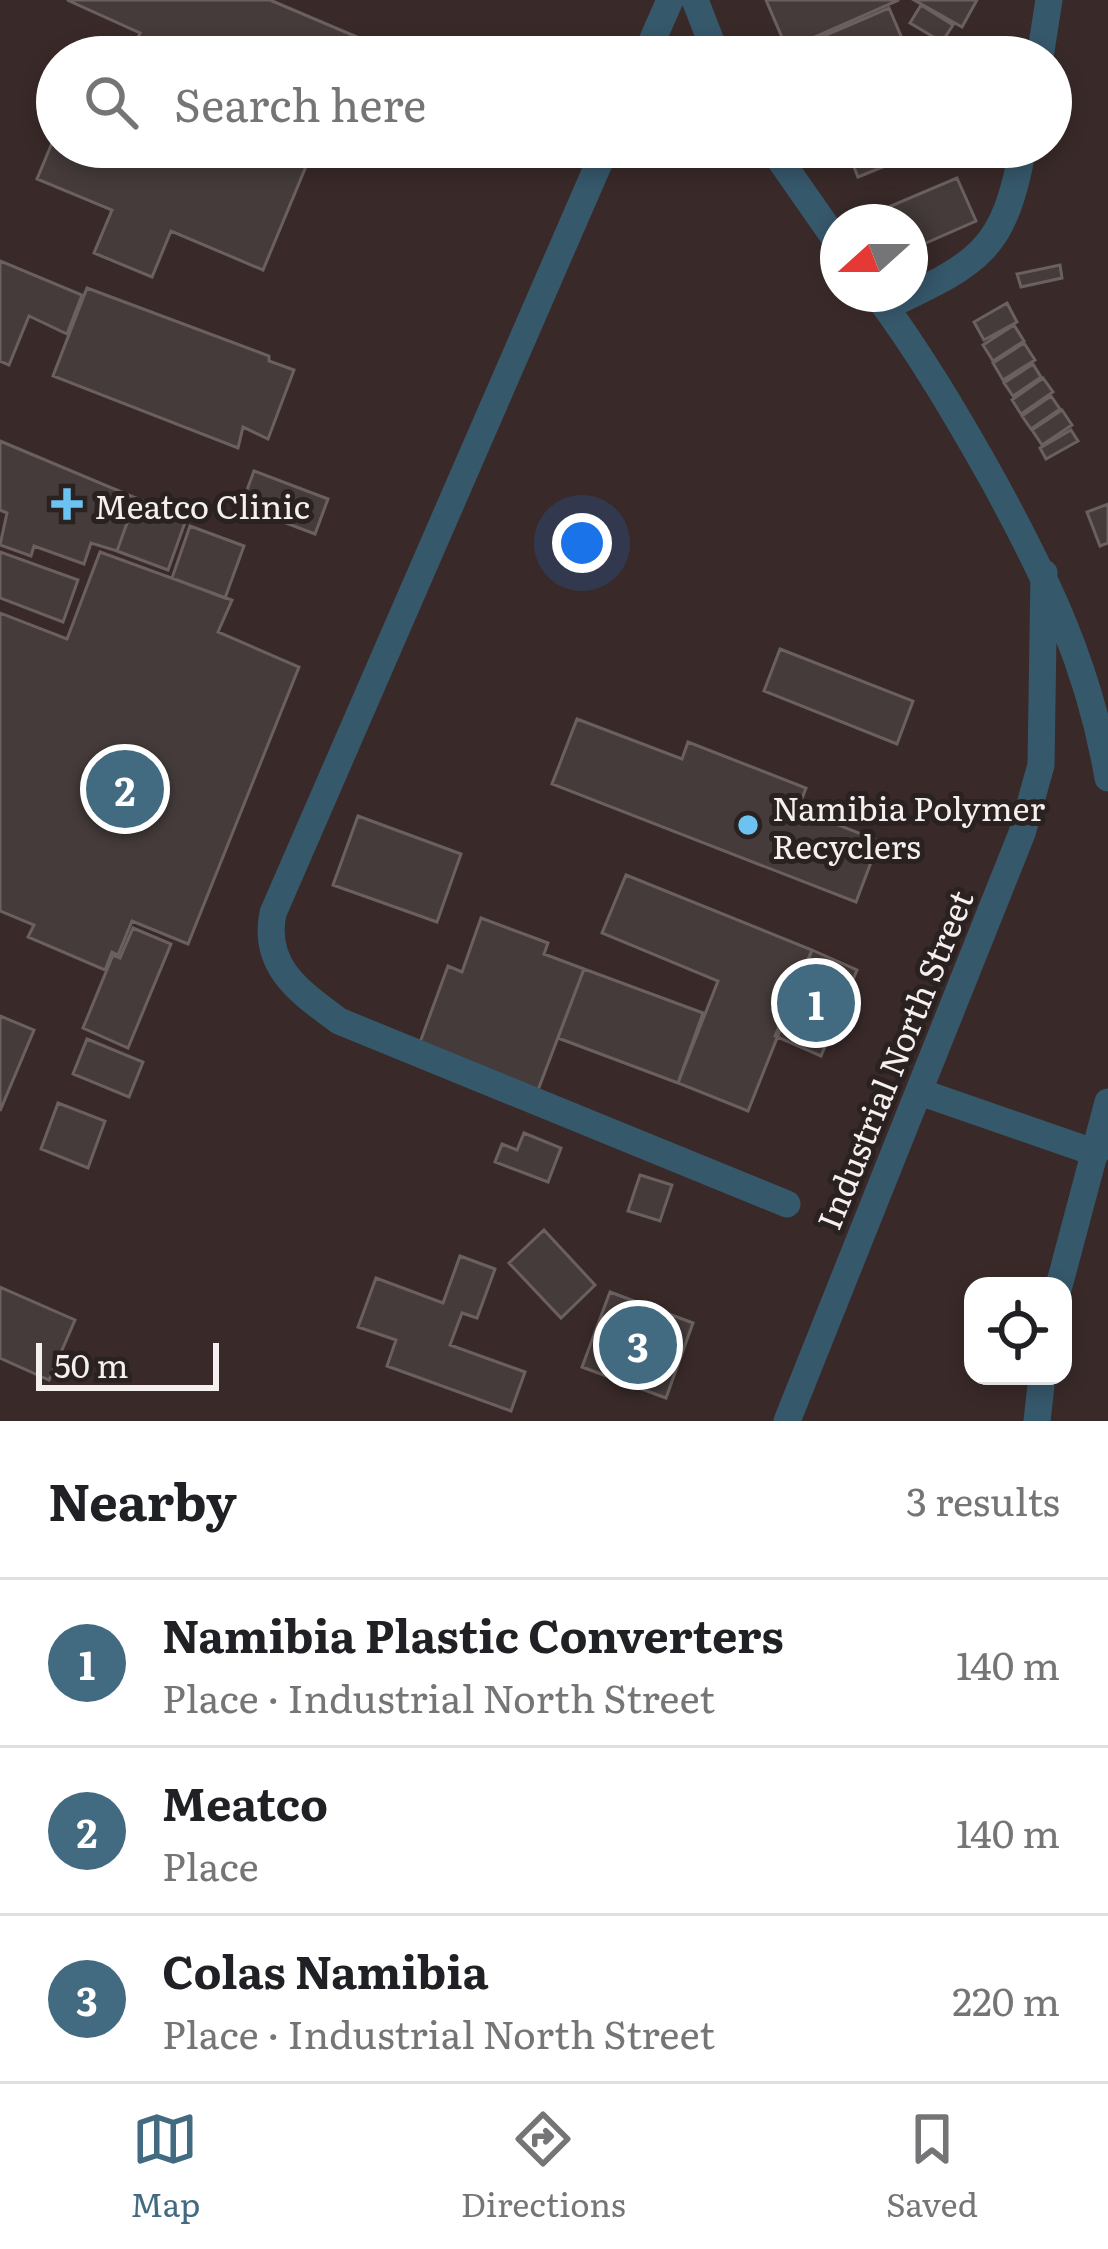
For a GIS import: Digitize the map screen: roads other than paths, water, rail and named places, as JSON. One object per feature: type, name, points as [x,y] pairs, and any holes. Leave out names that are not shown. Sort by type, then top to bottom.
[{"type":"street","points":[[654,36],[670,0]]},
{"type":"street","points":[[695,0],[709,36]]},
{"type":"street","points":[[1043,36],[1049,0]]},
{"type":"street","points":[[597,168],[347,736],[273,913],[268,936],[275,961],[290,983],[339,1021],[787,1204]]},
{"type":"street","points":[[786,168],[820,217]]},
{"type":"street","points":[[928,284],[954,274],[1003,226],[1019,168]]},
{"type":"street","points":[[888,312],[977,452],[1044,573],[1087,683],[1108,778]]},
{"type":"street","name":"Industrial North Street","points":[[787,1421],[1022,833],[1041,765],[1044,573]]},
{"type":"street","points":[[920,1092],[1096,1153]]},
{"type":"street","points":[[1062,1277],[1108,1102]]},
{"type":"street","points":[[1037,1421],[1041,1385]]},
{"type":"place","name":"Meatco Clinic","points":[[67,504]]},
{"type":"place","name":"Meatco","points":[[125,789]]},
{"type":"place","name":"Namibia Polymer Recyclers","points":[[748,825]]},
{"type":"place","name":"Namibia Plastic Converters","points":[[816,1003]]},
{"type":"place","name":"Colas Namibia","points":[[638,1345]]}]
